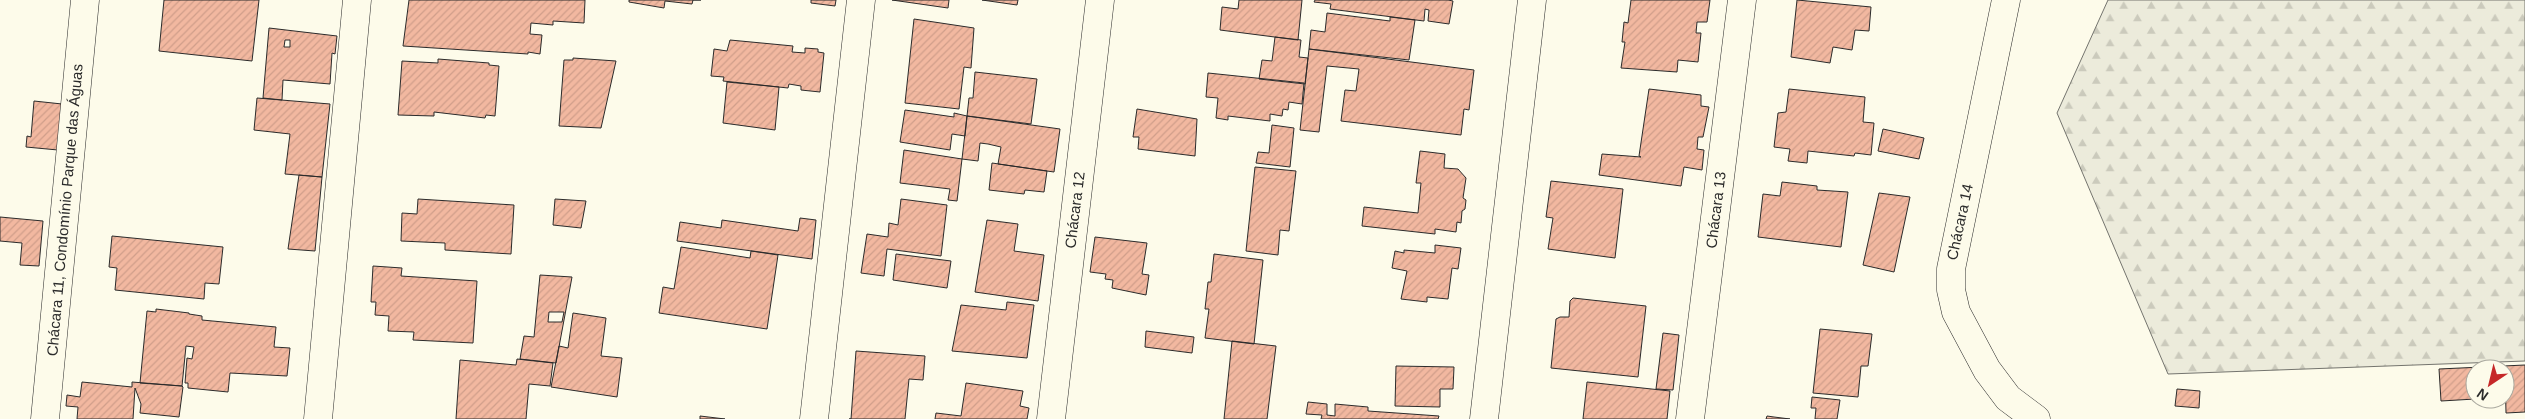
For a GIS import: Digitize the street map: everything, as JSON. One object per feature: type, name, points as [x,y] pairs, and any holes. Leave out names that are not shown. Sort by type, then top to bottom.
[{"type":"street","name":"Chácara 11, Condomínio Parque das Águas","points":[[45,419],[85,0]]},
{"type":"street","points":[[318,419],[357,0]]},
{"type":"street","points":[[814,419],[861,0]]},
{"type":"street","name":"Chácara 12","points":[[1051,419],[1100,0]]},
{"type":"street","points":[[1484,419],[1532,0]]},
{"type":"street","name":"Chácara 13","points":[[1690,419],[1742,0]]},
{"type":"street","name":"Chácara 14","points":[[2006,0],[1951,269],[1951,290],[1956,312],[1987,370],[2008,398],[2036,419]]},
{"type":"green space","points":[[2108,0],[2525,0],[2525,361],[2515,361],[2515,359],[2465,359],[2465,363],[2168,374],[2057,113]]},
{"type":"building","points":[[164,0],[259,0],[252,61],[159,51]]},
{"type":"building","points":[[409,0],[585,0],[584,23],[553,21],[553,25],[531,23],[530,34],[542,35],[540,54],[403,46]]},
{"type":"building","points":[[629,0],[693,0],[692,4],[665,1],[664,8],[629,2]]},
{"type":"building","points":[[811,0],[836,0],[835,6],[811,3]]},
{"type":"building","points":[[892,0],[949,0],[948,8]]},
{"type":"building","points":[[982,0],[1018,0],[1017,5]]},
{"type":"building","points":[[1239,0],[1302,0],[1298,40],[1220,30],[1222,7],[1238,9]]},
{"type":"building","points":[[1315,0],[1453,1],[1449,24],[1428,21],[1429,10],[1425,9],[1424,21],[1330,9],[1331,4],[1314,2]]},
{"type":"building","points":[[1631,0],[1710,0],[1707,22],[1697,22],[1696,33],[1701,33],[1698,62],[1678,60],[1677,72],[1621,68],[1625,42],[1622,42],[1624,22],[1628,23]]},
{"type":"building","points":[[1797,0],[1871,7],[1869,31],[1855,30],[1852,50],[1833,47],[1830,63],[1791,57]]},
{"type":"building","points":[[1327,13],[1390,21],[1390,17],[1415,20],[1409,60],[1309,49],[1311,30],[1325,32]]},
{"type":"building","points":[[914,19],[974,28],[971,68],[964,67],[959,109],[905,103]]},
{"type":"building","points":[[269,28],[337,36],[335,54],[332,53],[330,84],[283,80],[282,100],[263,98]],"holes":[[[285,40],[290,40],[290,47],[284,47]]]},
{"type":"building","points":[[1275,37],[1301,40],[1299,57],[1308,58],[1305,84],[1259,79],[1262,60],[1272,61]]},
{"type":"building","points":[[730,40],[793,46],[792,52],[805,53],[805,48],[818,49],[818,52],[824,53],[820,92],[801,90],[801,86],[789,84],[788,88],[723,81],[724,77],[711,76],[714,49],[727,51]]},
{"type":"building","points":[[1309,49],[1474,70],[1469,110],[1464,109],[1461,135],[1341,121],[1345,90],[1356,91],[1359,69],[1327,66],[1319,132],[1300,130]]},
{"type":"building","points":[[573,58],[616,61],[601,128],[559,126],[564,60],[573,60]]},
{"type":"building","points":[[438,59],[489,63],[489,65],[499,66],[495,116],[486,115],[485,118],[434,112],[434,116],[398,115],[402,61],[438,63]]},
{"type":"building","points":[[975,72],[1037,79],[1031,124],[967,116],[969,98],[973,98]]},
{"type":"building","points":[[1208,73],[1304,83],[1302,104],[1289,102],[1288,110],[1283,109],[1282,116],[1270,114],[1270,121],[1228,116],[1228,120],[1216,118],[1218,98],[1206,97]]},
{"type":"building","points":[[727,82],[779,87],[775,130],[723,123]]},
{"type":"building","points":[[1649,89],[1701,95],[1701,106],[1709,107],[1703,137],[1698,137],[1697,149],[1704,150],[1702,170],[1684,167],[1681,186],[1599,175],[1602,154],[1641,157],[1639,156]]},
{"type":"building","points":[[1789,89],[1865,97],[1863,122],[1874,123],[1871,155],[1855,153],[1854,156],[1808,151],[1807,163],[1788,161],[1790,149],[1774,147],[1778,113],[1786,112]]},
{"type":"building","points":[[257,98],[330,104],[322,177],[285,174],[290,134],[254,130]]},
{"type":"building","points":[[34,101],[62,104],[58,150],[26,147],[27,136],[31,137]]},
{"type":"building","points":[[1137,109],[1197,119],[1195,156],[1138,149],[1139,137],[1133,137]]},
{"type":"building","points":[[905,110],[954,117],[954,113],[967,116],[965,136],[952,134],[950,150],[900,142]]},
{"type":"building","points":[[967,116],[1060,129],[1054,172],[998,164],[1001,147],[988,144],[980,143],[978,161],[962,159]]},
{"type":"building","points":[[1272,125],[1294,128],[1290,167],[1256,163],[1258,152],[1269,153]]},
{"type":"building","points":[[1883,129],[1924,138],[1919,159],[1878,151]]},
{"type":"building","points":[[904,150],[962,159],[957,201],[948,200],[950,189],[900,183]]},
{"type":"building","points":[[1420,151],[1445,154],[1444,168],[1458,169],[1466,178],[1463,198],[1466,200],[1465,209],[1462,211],[1461,223],[1457,222],[1456,232],[1435,229],[1435,234],[1362,226],[1364,207],[1418,213],[1421,183],[1416,183]]},
{"type":"building","points":[[992,163],[1047,171],[1044,192],[1025,190],[1024,194],[989,190]]},
{"type":"building","points":[[1255,167],[1296,171],[1289,231],[1280,230],[1278,255],[1246,251]]},
{"type":"building","points":[[299,175],[322,177],[315,251],[288,249]]},
{"type":"building","points":[[1551,181],[1623,189],[1615,258],[1548,249],[1553,218],[1546,217]]},
{"type":"building","points":[[1782,182],[1817,186],[1817,190],[1848,192],[1841,247],[1758,237],[1763,194],[1780,196]]},
{"type":"building","points":[[1879,193],[1910,197],[1894,272],[1863,265]]},
{"type":"building","points":[[418,199],[514,205],[511,254],[445,250],[445,243],[401,241],[402,213],[417,214]]},
{"type":"building","points":[[555,199],[586,201],[581,228],[553,225]]},
{"type":"building","points":[[901,199],[947,205],[941,256],[887,249],[884,276],[861,273],[867,234],[888,237],[889,223],[898,225]]},
{"type":"building","points":[[0,217],[43,221],[39,266],[20,265],[22,243],[0,241]]},
{"type":"building","points":[[800,218],[816,220],[812,259],[677,241],[680,222],[721,228],[722,220],[798,231]]},
{"type":"building","points":[[987,220],[1018,224],[1014,251],[1044,255],[1038,301],[975,292]]},
{"type":"building","points":[[112,236],[223,247],[219,284],[205,283],[204,299],[115,290],[117,268],[109,267]]},
{"type":"building","points":[[1095,237],[1147,243],[1142,274],[1149,275],[1146,295],[1112,288],[1113,280],[1105,279],[1106,274],[1090,272]]},
{"type":"building","points":[[1435,245],[1461,248],[1458,269],[1452,268],[1448,299],[1427,297],[1427,302],[1401,299],[1407,271],[1392,268],[1395,251],[1404,253],[1404,250],[1435,253]]},
{"type":"building","points":[[681,247],[750,258],[751,251],[778,255],[767,329],[659,313],[663,287],[674,289]]},
{"type":"building","points":[[896,254],[951,261],[947,288],[893,280]]},
{"type":"building","points":[[1214,254],[1263,260],[1254,344],[1205,338],[1209,309],[1205,309],[1208,282],[1211,282]]},
{"type":"building","points":[[373,266],[402,268],[401,276],[477,281],[473,343],[413,340],[414,332],[388,331],[389,316],[375,315],[376,302],[371,302]]},
{"type":"building","points":[[540,275],[572,277],[556,363],[520,359],[524,336],[534,337]],"holes":[[[549,312],[564,312],[562,322],[548,322]]]},
{"type":"building","points":[[1573,298],[1646,306],[1638,377],[1551,368],[1556,319],[1569,317],[1570,301]]},
{"type":"building","points":[[1007,302],[1034,305],[1027,358],[952,351],[961,305],[1006,310]]},
{"type":"building","points":[[156,309],[202,316],[202,320],[276,327],[274,347],[290,348],[287,376],[230,373],[228,392],[188,388],[188,383],[185,383],[187,358],[192,359],[194,347],[186,346],[182,386],[140,383],[147,311],[156,312]]},
{"type":"building","points":[[573,313],[606,318],[601,356],[622,358],[617,397],[551,387],[559,346],[568,348]]},
{"type":"building","points":[[1820,329],[1872,334],[1868,366],[1861,366],[1858,397],[1813,393]]},
{"type":"building","points":[[1146,331],[1194,337],[1192,353],[1145,347]]},
{"type":"building","points":[[1663,333],[1679,335],[1673,390],[1656,389]]},
{"type":"building","points":[[1232,341],[1276,346],[1267,419],[1224,419]]},
{"type":"building","points":[[856,351],[925,356],[923,380],[909,379],[905,419],[851,419]]},
{"type":"building","points":[[517,359],[553,363],[550,386],[529,384],[526,419],[456,419],[460,360],[516,365]]},
{"type":"building","points":[[2515,365],[2525,365],[2525,412],[2506,413],[2506,409],[2515,409]]},
{"type":"building","points":[[1396,366],[1454,367],[1453,389],[1440,389],[1440,407],[1395,406]]},
{"type":"building","points":[[2465,368],[2465,400],[2441,401],[2439,369]]},
{"type":"building","points":[[82,382],[132,387],[132,382],[182,386],[179,417],[140,413],[141,404],[135,388],[133,419],[77,419],[78,407],[66,406],[67,395],[80,397]]},
{"type":"building","points":[[1587,382],[1670,391],[1667,419],[1583,419]]},
{"type":"building","points":[[966,383],[1023,391],[1020,406],[1029,408],[1027,419],[935,419],[936,413],[961,416]]},
{"type":"building","points":[[2177,389],[2200,391],[2199,408],[2175,406]]},
{"type":"building","points":[[1812,397],[1840,400],[1837,419],[1815,419],[1816,408],[1811,408]]},
{"type":"building","points":[[1308,402],[1327,404],[1327,415],[1335,416],[1335,404],[1368,407],[1368,411],[1439,416],[1438,419],[1321,419],[1322,415],[1306,414]]},
{"type":"building","points":[[700,416],[725,419],[700,419]]},
{"type":"building","points":[[1767,416],[1774,417],[1790,419],[1766,419]]}]
